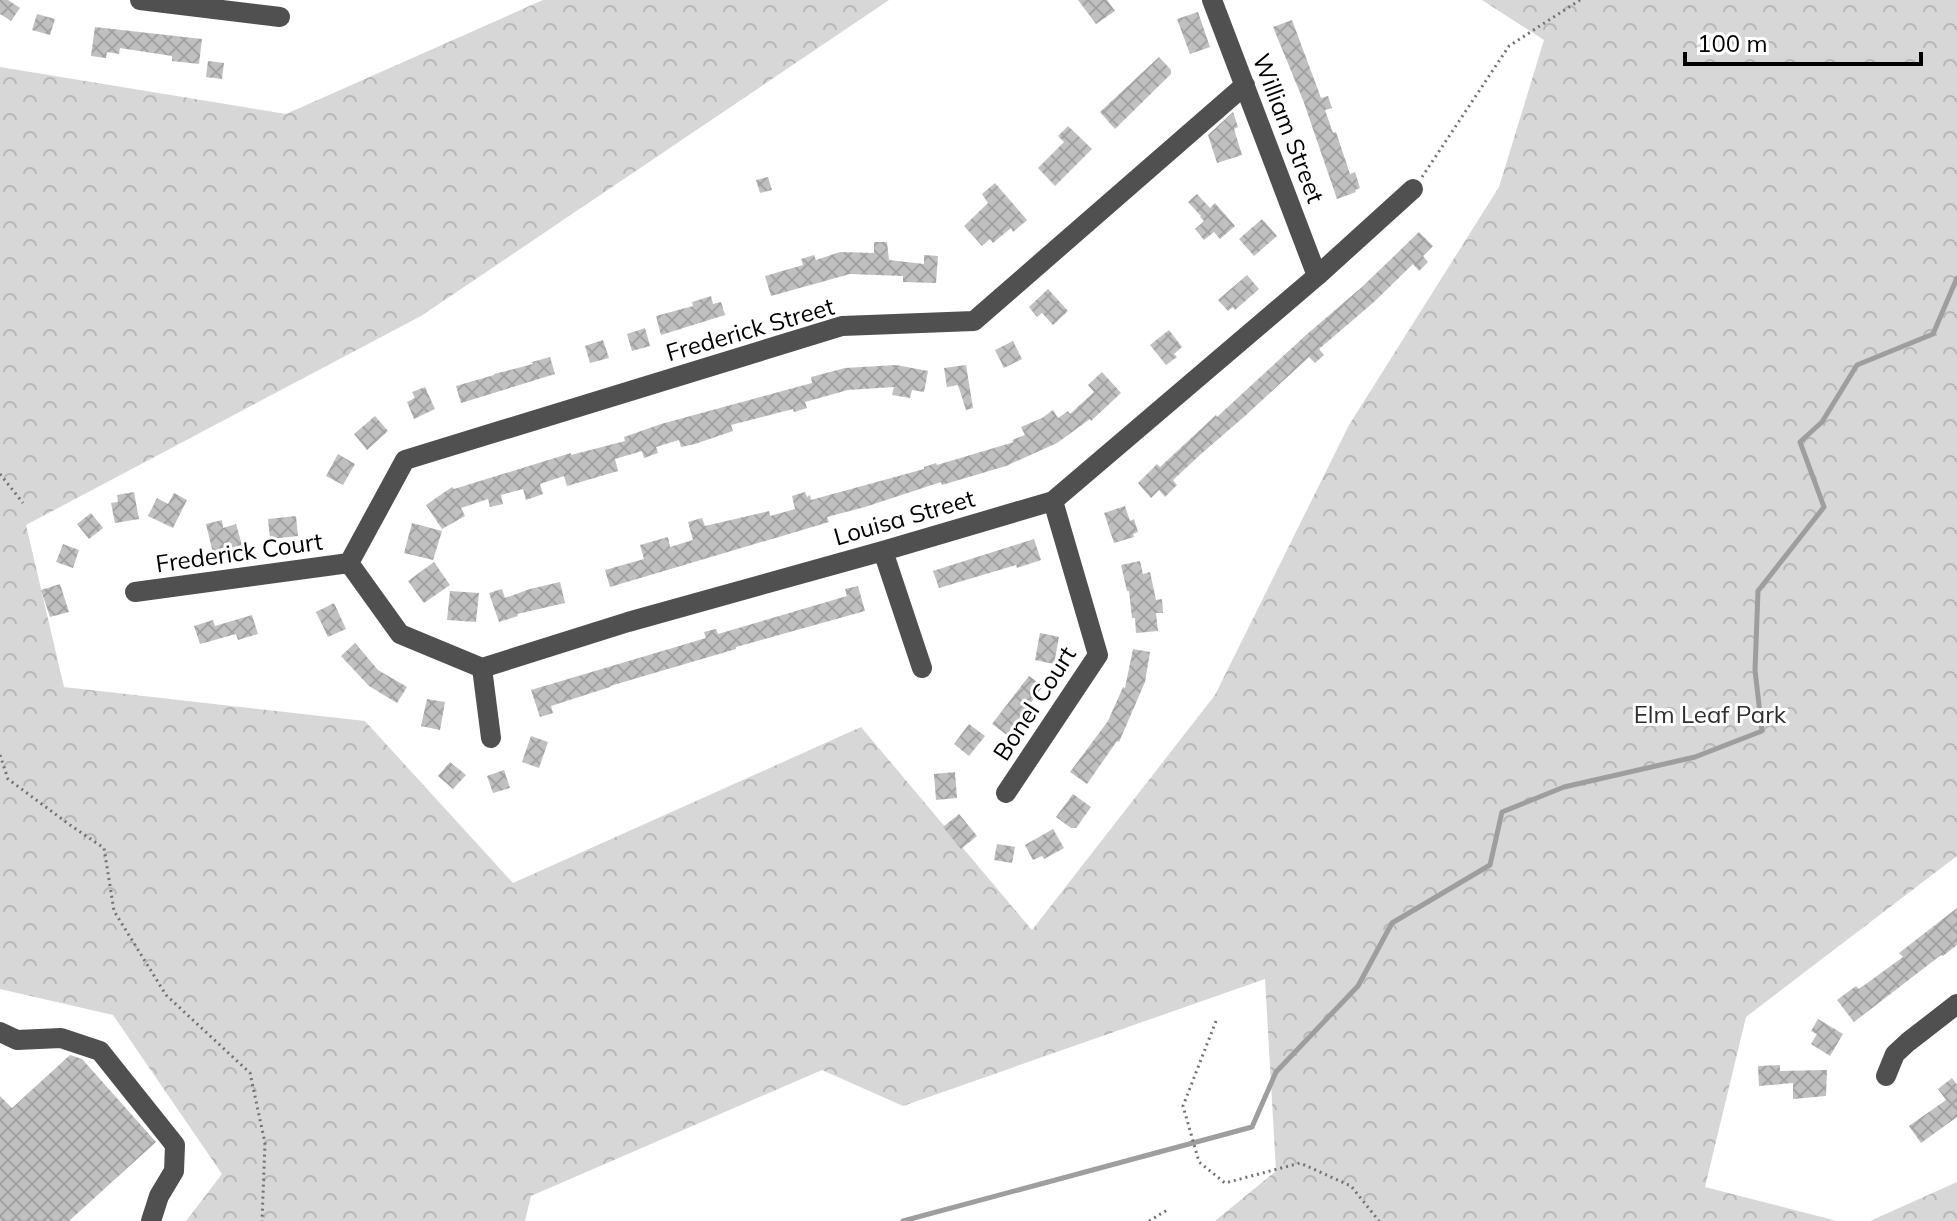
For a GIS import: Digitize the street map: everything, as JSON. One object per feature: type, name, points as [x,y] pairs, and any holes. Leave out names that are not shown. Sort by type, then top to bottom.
[{"type":"street","points":[[140,0],[280,17]]},
{"type":"street","name":"William Street","points":[[1212,0],[1317,276]]},
{"type":"street","name":"Frederick Street","points":[[349,563],[405,460],[842,326],[974,321],[1245,85]]},
{"type":"street","name":"Louisa Street","points":[[482,668],[628,622],[1053,501],[1317,276],[1413,189]]},
{"type":"street","name":"Bonel Court","points":[[1006,793],[1098,655],[1053,501]]},
{"type":"street","points":[[883,551],[922,668]]},
{"type":"street","points":[[349,563],[400,634],[482,668],[491,738]]},
{"type":"street","name":"Frederick Court","points":[[135,592],[349,563]]},
{"type":"street","points":[[1886,1076],[1895,1054],[1957,1004]]},
{"type":"street","points":[[0,1032],[17,1040],[61,1038],[100,1051],[175,1145],[174,1171],[159,1196],[135,1221]]},
{"type":"street","points":[[151,1221],[159,1196]]},
{"type":"path","points":[[1413,189],[1509,46],[1580,0]]},
{"type":"path","points":[[0,474],[23,503]]},
{"type":"path","points":[[0,755],[8,779],[104,848],[114,911],[166,995],[250,1073],[265,1143],[262,1221]]},
{"type":"path","points":[[1216,1021],[1183,1106],[1199,1162],[1225,1183],[1300,1163],[1351,1186],[1379,1221]]},
{"type":"path","points":[[1149,1221],[1169,1209]]},
{"type":"green space","name":"Elm Leaf Park","points":[[543,0],[889,0],[421,316],[26,525],[64,687],[365,721],[513,883],[861,727],[1032,930],[1215,695],[1349,425],[1499,187],[1544,40],[1482,0],[1957,0],[1957,856],[1746,1017],[1705,1187],[1837,1221],[1215,1221],[1276,1171],[1265,979],[903,1106],[822,1070],[531,1196],[525,1221],[186,1221],[222,1174],[113,1015],[0,989],[0,67],[286,114]]},
{"type":"green space","points":[[1957,1182],[1957,1221],[1870,1221]]},
{"type":"building","points":[[0,0],[8,0],[20,8],[11,21],[0,14]]},
{"type":"building","points":[[1078,0],[1107,0],[1115,11],[1096,24]]},
{"type":"building","points":[[1198,12],[1210,47],[1190,54],[1177,19]]},
{"type":"building","points":[[37,14],[55,19],[50,35],[32,30]]},
{"type":"building","points":[[1292,20],[1321,98],[1328,96],[1332,108],[1325,110],[1333,133],[1336,132],[1350,174],[1355,172],[1360,188],[1337,199],[1303,100],[1273,27]]},
{"type":"building","points":[[95,27],[202,39],[199,64],[172,61],[172,56],[120,48],[119,54],[107,52],[106,58],[91,56]]},
{"type":"building","points":[[1159,57],[1171,74],[1115,129],[1100,112]]},
{"type":"building","points":[[208,61],[224,63],[222,79],[206,77]]},
{"type":"building","points":[[1233,112],[1238,127],[1234,129],[1242,155],[1217,163],[1208,135]]},
{"type":"building","points":[[1068,126],[1092,149],[1055,186],[1038,168],[1064,142],[1058,136]]},
{"type":"building","points":[[768,177],[772,190],[760,193],[756,180]]},
{"type":"building","points":[[995,183],[1027,220],[1013,232],[1011,228],[993,243],[990,239],[982,246],[964,226],[988,203],[982,194]]},
{"type":"building","points":[[1197,194],[1210,208],[1215,203],[1235,226],[1220,239],[1214,232],[1204,240],[1195,229],[1204,221],[1188,202]]},
{"type":"building","points":[[1262,219],[1277,236],[1254,256],[1239,239]]},
{"type":"building","points":[[1419,232],[1433,246],[1423,256],[1428,262],[1419,271],[1413,264],[1319,349],[1324,355],[1315,363],[1309,357],[1173,480],[1177,485],[1165,497],[1159,490],[1151,498],[1138,483],[1157,464],[1160,467],[1217,417]]},
{"type":"building","points":[[874,242],[887,242],[889,260],[924,264],[924,255],[938,256],[936,283],[903,282],[903,276],[850,274],[771,296],[765,276],[803,265],[801,259],[814,255],[816,260],[840,252],[874,253]]},
{"type":"building","points":[[1247,275],[1259,289],[1235,310],[1233,307],[1228,311],[1218,300]]},
{"type":"building","points":[[1048,289],[1068,311],[1053,325],[1042,313],[1037,317],[1029,307]]},
{"type":"building","points":[[711,296],[713,304],[721,302],[725,315],[661,335],[656,316],[693,306],[692,302]]},
{"type":"building","points":[[645,328],[650,346],[632,351],[627,334]]},
{"type":"building","points":[[1169,330],[1182,347],[1174,354],[1177,357],[1166,365],[1150,345]]},
{"type":"building","points":[[603,340],[609,358],[590,363],[585,346]]},
{"type":"building","points":[[1013,341],[1022,359],[1004,368],[995,350]]},
{"type":"building","points":[[550,357],[555,374],[461,403],[456,386]]},
{"type":"building","points":[[896,365],[928,371],[924,392],[912,390],[910,398],[892,395],[894,387],[848,390],[805,402],[807,408],[731,425],[733,431],[695,444],[681,447],[679,440],[656,447],[658,453],[644,458],[642,451],[615,459],[618,471],[567,486],[564,476],[540,484],[543,494],[526,500],[523,489],[501,495],[503,504],[490,507],[488,499],[461,508],[465,516],[442,529],[426,505],[452,487],[454,489],[571,453],[625,441],[624,437],[661,424],[812,383],[811,377],[845,368]]},
{"type":"building","points":[[966,365],[973,408],[966,410],[958,385],[947,387],[944,368]]},
{"type":"building","points":[[1102,372],[1121,393],[1091,421],[1057,443],[1006,466],[942,485],[941,482],[827,517],[829,522],[610,587],[605,570],[644,559],[640,545],[668,537],[670,547],[693,540],[688,522],[702,518],[705,526],[769,511],[770,516],[795,509],[792,496],[805,492],[811,500],[1014,442],[1012,440],[1025,435],[1021,427],[1053,410],[1058,418],[1068,411],[1070,414],[1094,392],[1088,385]]},
{"type":"building","points":[[425,387],[435,409],[414,419],[407,402],[415,398],[412,392]]},
{"type":"building","points":[[375,416],[388,431],[367,450],[354,434]]},
{"type":"building","points":[[338,454],[355,464],[343,485],[326,476]]},
{"type":"building","points":[[134,492],[139,519],[115,523],[111,503],[118,502],[117,495]]},
{"type":"building","points":[[174,493],[187,500],[173,528],[148,516],[157,498],[168,504]]},
{"type":"building","points":[[1125,506],[1138,532],[1133,534],[1134,537],[1114,543],[1104,513]]},
{"type":"building","points":[[91,513],[103,528],[89,539],[77,524]]},
{"type":"building","points":[[296,516],[298,536],[270,539],[268,519]]},
{"type":"building","points":[[222,520],[223,528],[236,524],[242,545],[213,553],[206,524]]},
{"type":"building","points":[[412,523],[442,531],[433,560],[404,553]]},
{"type":"building","points":[[1034,539],[1041,560],[939,588],[933,571]]},
{"type":"building","points":[[63,544],[79,550],[73,568],[56,562]]},
{"type":"building","points":[[1140,561],[1143,574],[1150,572],[1156,600],[1162,599],[1163,613],[1156,613],[1158,631],[1136,633],[1135,618],[1132,618],[1129,591],[1121,565]]},
{"type":"building","points":[[434,562],[450,585],[424,603],[408,581]]},
{"type":"building","points":[[560,582],[565,603],[517,614],[499,622],[489,593],[502,589],[505,598]]},
{"type":"building","points":[[60,584],[69,612],[50,617],[41,590]]},
{"type":"building","points":[[858,586],[865,611],[610,686],[551,706],[553,713],[540,717],[531,690],[706,638],[704,632],[716,629],[718,634],[847,596],[845,589]]},
{"type":"building","points":[[450,591],[479,593],[476,622],[447,620]]},
{"type":"building","points":[[334,603],[346,629],[328,637],[316,612]]},
{"type":"building","points":[[252,615],[258,634],[238,640],[236,634],[200,644],[194,626],[213,620],[215,626]]},
{"type":"building","points":[[1040,633],[1059,637],[1054,664],[1035,660]]},
{"type":"building","points":[[355,643],[378,670],[407,687],[397,703],[369,686],[341,656]]},
{"type":"building","points":[[1133,649],[1150,652],[1145,682],[1119,742],[1087,784],[1070,772],[1108,721],[1125,688]]},
{"type":"building","points":[[1029,676],[1043,686],[1007,735],[992,724]]},
{"type":"building","points":[[427,699],[445,702],[440,730],[421,726]]},
{"type":"building","points":[[969,724],[985,736],[969,756],[954,744]]},
{"type":"building","points":[[531,736],[548,742],[539,768],[522,762]]},
{"type":"building","points":[[450,762],[466,775],[453,789],[438,776]]},
{"type":"building","points":[[504,770],[510,788],[493,793],[487,776]]},
{"type":"building","points":[[955,772],[957,798],[936,800],[934,774]]},
{"type":"building","points":[[1073,794],[1091,807],[1076,828],[1071,828],[1056,817]]},
{"type":"building","points":[[959,814],[977,836],[961,849],[943,827]]},
{"type":"building","points":[[1053,829],[1064,848],[1044,859],[1042,856],[1033,860],[1025,845]]},
{"type":"building","points":[[997,844],[1015,847],[1012,863],[994,860]]},
{"type":"building","points":[[1957,908],[1957,945],[1854,1022],[1837,1000],[1856,986],[1859,989],[1903,957],[1899,953]]},
{"type":"building","points":[[1818,1019],[1843,1034],[1830,1056],[1811,1044],[1817,1034],[1811,1031]]},
{"type":"building","points":[[70,1055],[82,1059],[156,1142],[69,1221],[0,1221],[0,1096],[12,1108]]},
{"type":"building","points":[[1780,1065],[1780,1071],[1827,1070],[1826,1096],[1793,1099],[1793,1083],[1759,1086],[1758,1066]]},
{"type":"building","points":[[1952,1078],[1957,1085],[1957,1117],[1921,1143],[1909,1126],[1946,1100],[1938,1089]]},
{"type":"waterway","points":[[903,1221],[1252,1127],[1276,1072],[1358,986],[1392,923],[1490,865],[1502,812],[1564,787],[1695,757],[1762,731],[1755,670],[1758,591],[1824,507],[1800,442],[1822,422],[1857,365],[1933,334],[1957,278]]}]
